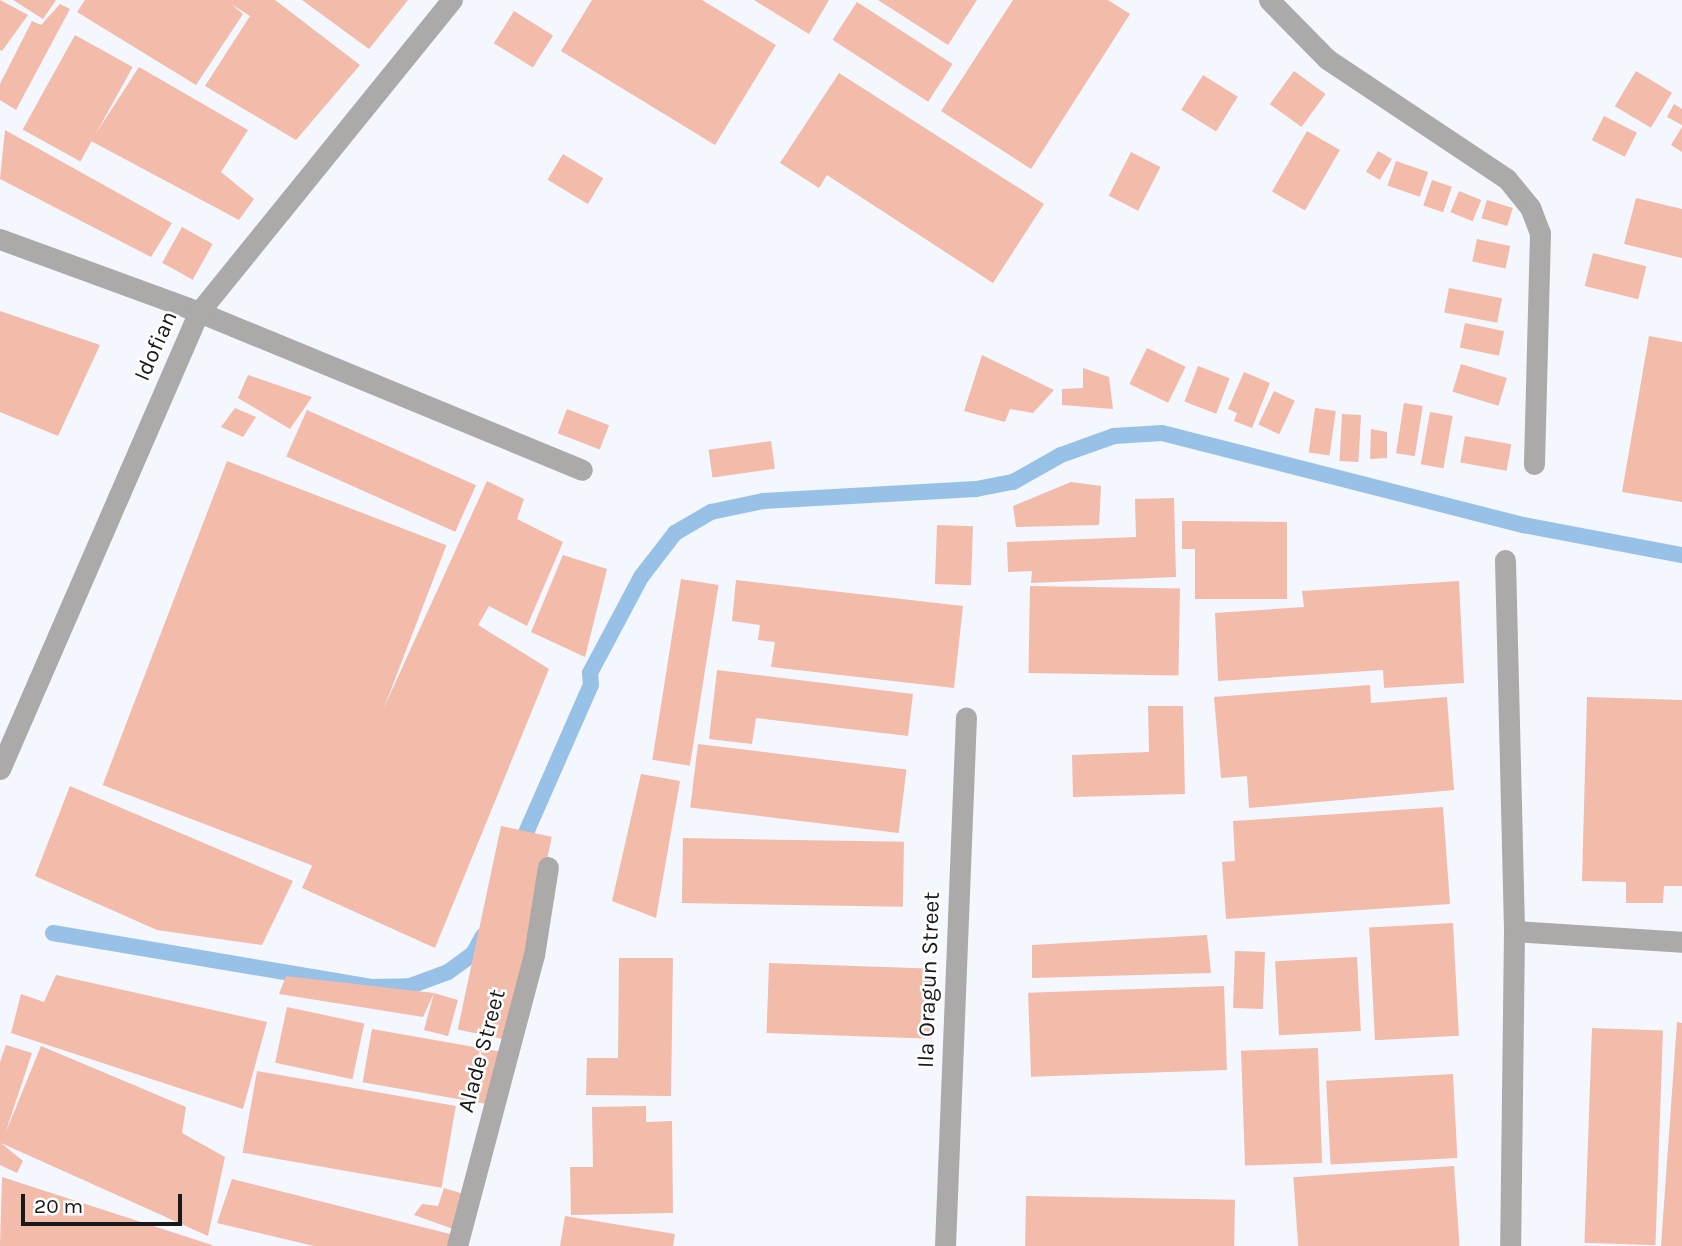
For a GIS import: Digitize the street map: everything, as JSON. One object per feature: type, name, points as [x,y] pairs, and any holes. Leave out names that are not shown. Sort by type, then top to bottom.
[{"type":"street","name":"Idofian","points":[[0,769],[199,312],[452,0]]},
{"type":"street","points":[[1269,0],[1327,59],[1507,179],[1530,207],[1540,233],[1534,464]]},
{"type":"street","points":[[0,239],[199,312],[582,470]]},
{"type":"street","points":[[1505,560],[1514,931],[1510,1246]]},
{"type":"street","name":"Ila Oragun Street","points":[[945,1246],[966,716]]},
{"type":"street","name":"Alade Street","points":[[457,1246],[534,955],[548,867]]},
{"type":"street","points":[[1514,931],[1682,942]]},
{"type":"building","points":[[0,0],[28,15],[2,51],[0,50]]},
{"type":"building","points":[[13,0],[56,0],[43,19]]},
{"type":"building","points":[[85,0],[275,0],[360,65],[296,140],[205,86],[250,16],[231,4],[243,14],[196,85],[77,12]]},
{"type":"building","points":[[302,0],[408,0],[369,49]]},
{"type":"building","points":[[592,0],[702,0],[776,45],[715,145],[561,51]]},
{"type":"building","points":[[754,0],[829,0],[809,34]]},
{"type":"building","points":[[878,0],[977,0],[948,45]]},
{"type":"building","points":[[1013,0],[1108,0],[1130,14],[1031,169],[941,111]]},
{"type":"building","points":[[857,2],[953,64],[928,102],[832,40]]},
{"type":"building","points":[[60,4],[70,9],[16,110],[0,100],[0,84],[32,21],[41,25]]},
{"type":"building","points":[[514,11],[553,35],[533,68],[494,43]]},
{"type":"building","points":[[75,35],[133,67],[80,161],[23,129]]},
{"type":"building","points":[[139,67],[248,130],[221,172],[254,199],[239,220],[91,141]]},
{"type":"building","points":[[1294,71],[1326,94],[1301,127],[1270,104]]},
{"type":"building","points":[[1636,71],[1672,93],[1651,128],[1615,106]]},
{"type":"building","points":[[839,73],[1044,204],[993,283],[827,175],[819,188],[780,163]]},
{"type":"building","points":[[1203,75],[1238,97],[1216,131],[1181,110]]},
{"type":"building","points":[[1674,104],[1682,109],[1682,125],[1667,117]]},
{"type":"building","points":[[1604,116],[1637,133],[1625,157],[1592,140]]},
{"type":"building","points":[[1682,127],[1682,152],[1671,145]]},
{"type":"building","points":[[5,130],[172,223],[151,257],[0,179]]},
{"type":"building","points":[[1307,131],[1340,150],[1305,211],[1272,192]]},
{"type":"building","points":[[1378,151],[1392,159],[1380,180],[1366,172]]},
{"type":"building","points":[[1131,152],[1160,167],[1138,211],[1109,196]]},
{"type":"building","points":[[563,154],[603,178],[588,204],[548,180]]},
{"type":"building","points":[[1396,161],[1428,172],[1420,197],[1388,186]]},
{"type":"building","points":[[1432,180],[1452,187],[1443,212],[1423,206]]},
{"type":"building","points":[[1459,191],[1481,200],[1473,221],[1450,212]]},
{"type":"building","points":[[1636,198],[1682,209],[1682,258],[1624,244]]},
{"type":"building","points":[[1487,200],[1513,208],[1507,226],[1481,218]]},
{"type":"building","points":[[182,227],[213,244],[193,280],[162,263]]},
{"type":"building","points":[[1477,239],[1510,246],[1505,269],[1472,261]]},
{"type":"building","points":[[1593,253],[1646,266],[1638,299],[1585,286]]},
{"type":"building","points":[[1449,288],[1502,298],[1497,323],[1444,313]]},
{"type":"building","points":[[0,311],[100,345],[58,436],[0,412]]},
{"type":"building","points":[[1465,323],[1504,331],[1499,356],[1460,347]]},
{"type":"building","points":[[1649,336],[1682,342],[1682,502],[1622,492]]},
{"type":"building","points":[[1147,348],[1186,367],[1168,403],[1129,384]]},
{"type":"building","points":[[982,355],[1054,390],[1033,413],[1010,409],[1005,422],[964,411]]},
{"type":"building","points":[[1461,364],[1507,378],[1498,406],[1453,392]]},
{"type":"building","points":[[1198,366],[1230,378],[1216,414],[1184,401]]},
{"type":"building","points":[[1083,368],[1109,377],[1113,409],[1062,405],[1062,389],[1083,388]]},
{"type":"building","points":[[1244,372],[1270,383],[1252,428],[1234,421],[1237,413],[1228,409]]},
{"type":"building","points":[[248,375],[312,397],[290,429],[238,398]]},
{"type":"building","points":[[1274,391],[1295,401],[1279,434],[1258,425]]},
{"type":"building","points":[[1404,403],[1423,406],[1415,456],[1396,453]]},
{"type":"building","points":[[235,408],[256,417],[243,437],[221,427]]},
{"type":"building","points":[[1315,408],[1336,411],[1330,455],[1309,453]]},
{"type":"building","points":[[567,409],[609,425],[600,449],[558,433]]},
{"type":"building","points":[[307,410],[476,485],[455,532],[286,457]]},
{"type":"building","points":[[1430,412],[1453,416],[1443,468],[1421,464]]},
{"type":"building","points":[[1342,414],[1361,415],[1359,462],[1340,461]]},
{"type":"building","points":[[1371,429],[1387,432],[1387,458],[1370,459]]},
{"type":"building","points":[[1465,436],[1511,444],[1507,471],[1460,463]]},
{"type":"building","points":[[771,441],[775,469],[713,477],[709,450]]},
{"type":"building","points":[[227,461],[446,545],[322,869],[103,785]]},
{"type":"building","points":[[487,481],[524,499],[517,519],[563,542],[527,626],[489,606],[478,625],[549,669],[435,948],[302,888]]},
{"type":"building","points":[[1071,482],[1101,486],[1099,525],[1016,527],[1013,506]]},
{"type":"building","points":[[1174,498],[1176,577],[1031,583],[1032,571],[1008,572],[1007,542],[1136,537],[1135,499]]},
{"type":"building","points":[[1182,521],[1287,522],[1287,599],[1195,599],[1195,549],[1182,549]]},
{"type":"building","points":[[937,525],[973,526],[971,585],[935,584]]},
{"type":"building","points":[[563,555],[607,569],[585,657],[531,632]]},
{"type":"building","points":[[681,579],[719,585],[690,766],[652,760]]},
{"type":"building","points":[[736,580],[963,606],[954,688],[771,667],[775,642],[758,640],[760,625],[732,621]]},
{"type":"building","points":[[1459,581],[1464,683],[1384,688],[1383,670],[1218,681],[1215,613],[1304,607],[1302,591]]},
{"type":"building","points":[[1030,586],[1180,589],[1178,676],[1028,673]]},
{"type":"building","points":[[717,670],[913,694],[908,736],[756,718],[752,744],[709,739]]},
{"type":"building","points":[[1370,685],[1371,703],[1447,697],[1454,790],[1249,808],[1247,776],[1221,778],[1214,697]]},
{"type":"building","points":[[1587,697],[1682,700],[1682,886],[1664,886],[1663,903],[1626,903],[1626,882],[1582,881]]},
{"type":"building","points":[[1148,706],[1183,706],[1185,794],[1073,797],[1072,755],[1149,752]]},
{"type":"building","points":[[698,744],[906,770],[899,833],[690,808]]},
{"type":"building","points":[[641,774],[680,781],[656,918],[612,901]]},
{"type":"building","points":[[70,786],[293,881],[262,945],[157,930],[35,876]]},
{"type":"building","points":[[1443,807],[1450,904],[1226,919],[1222,862],[1235,861],[1233,821]]},
{"type":"building","points":[[501,826],[552,837],[509,1040],[458,1029]]},
{"type":"building","points":[[683,838],[904,842],[903,907],[682,903]]},
{"type":"building","points":[[1453,923],[1459,1036],[1375,1040],[1369,927]]},
{"type":"building","points":[[1207,935],[1211,973],[1032,978],[1032,945]]},
{"type":"building","points":[[1235,951],[1265,952],[1263,1009],[1233,1008]]},
{"type":"building","points":[[1357,957],[1361,1031],[1279,1035],[1275,961]]},
{"type":"building","points":[[619,958],[673,958],[671,1096],[586,1095],[587,1058],[618,1058]]},
{"type":"building","points":[[769,963],[934,969],[931,1039],[767,1033]]},
{"type":"building","points":[[56,975],[267,1022],[243,1109],[11,1033],[21,994],[44,1002]]},
{"type":"building","points":[[286,976],[434,993],[423,1017],[279,994]]},
{"type":"building","points":[[1224,986],[1227,1070],[1031,1077],[1028,993]]},
{"type":"building","points":[[434,993],[458,1000],[448,1036],[424,1030]]},
{"type":"building","points":[[287,1007],[364,1023],[352,1079],[275,1063]]},
{"type":"building","points":[[1677,1022],[1682,1023],[1682,1246],[1661,1246]]},
{"type":"building","points":[[1592,1028],[1663,1030],[1655,1245],[1584,1243]]},
{"type":"building","points":[[372,1029],[500,1052],[491,1105],[363,1082]]},
{"type":"building","points":[[6,1045],[32,1053],[5,1134],[41,1046],[186,1107],[182,1133],[225,1157],[208,1236],[1,1143],[23,1161],[17,1173],[0,1165],[0,1062]]},
{"type":"building","points":[[1318,1048],[1322,1163],[1245,1166],[1241,1051]]},
{"type":"building","points":[[257,1071],[456,1106],[442,1188],[243,1153]]},
{"type":"building","points":[[1453,1074],[1457,1158],[1331,1165],[1326,1081]]},
{"type":"building","points":[[646,1106],[646,1122],[672,1121],[673,1213],[571,1215],[570,1167],[593,1167],[592,1107]]},
{"type":"building","points":[[1454,1166],[1460,1246],[1298,1246],[1293,1177]]},
{"type":"building","points":[[2,1177],[212,1245],[212,1246],[0,1246]]},
{"type":"building","points":[[232,1179],[454,1235],[451,1246],[314,1246],[217,1223]]},
{"type":"building","points":[[444,1188],[467,1195],[456,1230],[414,1215],[422,1204],[438,1206]]},
{"type":"building","points":[[1026,1196],[1235,1200],[1234,1246],[1025,1246]]},
{"type":"building","points":[[565,1216],[675,1234],[673,1246],[560,1246]]},
{"type":"waterway","points":[[518,851],[591,685],[590,673],[641,577],[675,533],[711,512],[763,501],[976,489],[1013,482],[1061,455],[1114,436],[1162,433],[1524,525],[1682,555]]},
{"type":"waterway","points":[[53,933],[371,987],[410,986],[448,972],[473,954],[483,936]]}]
